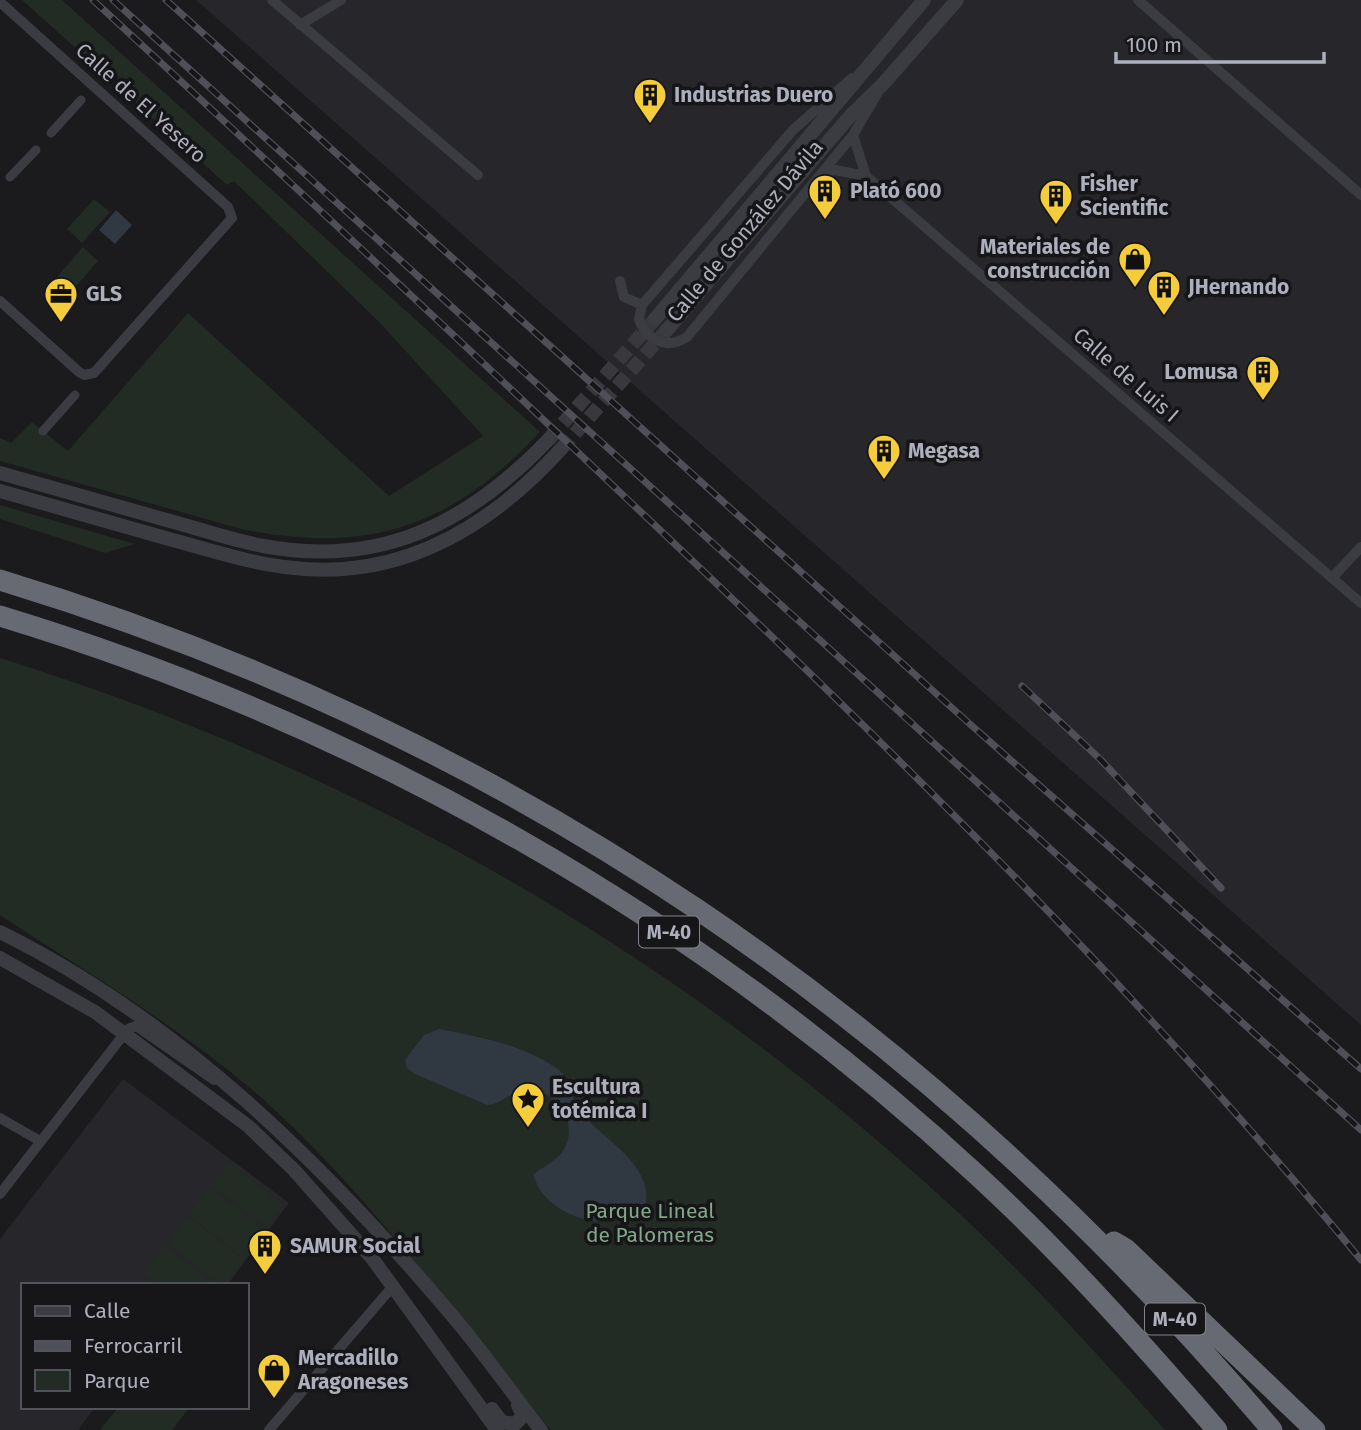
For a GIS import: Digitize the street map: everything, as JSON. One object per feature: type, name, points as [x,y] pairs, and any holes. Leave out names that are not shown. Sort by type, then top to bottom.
[{"type":"highway","name":"M-40","points":[[0,580],[153,629],[247,666],[438,754],[548,814],[726,926],[812,990],[984,1131],[1195,1338],[1272,1430]]},
{"type":"highway","name":"M-40","points":[[0,616],[170,674],[338,745],[516,836],[701,953],[854,1068],[979,1176],[1062,1258],[1217,1430]]},
{"type":"highway","points":[[1070,1214],[1126,1249],[1315,1430]]},
{"type":"street","points":[[272,0],[478,175]]},
{"type":"street","points":[[300,24],[341,0]]},
{"type":"street","name":"Calle de González Dávila","points":[[655,320],[864,68],[924,0]]},
{"type":"street","name":"Calle de González Dávila","points":[[667,330],[842,125],[883,84],[957,0]]},
{"type":"street","points":[[1138,0],[1361,195]]},
{"type":"street","name":"Calle de El Yesero","points":[[0,2],[228,207],[231,222],[94,373],[84,375],[79,372],[0,301]]},
{"type":"street","name":"Calle de González Dávila","points":[[853,135],[687,337],[670,345],[659,343],[649,336],[639,319],[642,305],[793,130],[864,68]]},
{"type":"street","points":[[823,172],[835,170],[866,176],[853,135],[883,84]]},
{"type":"street","points":[[51,132],[80,100]]},
{"type":"street","points":[[10,177],[36,150]]},
{"type":"street","name":"Calle de Luis I","points":[[866,176],[1361,603]]},
{"type":"street","points":[[620,281],[624,297],[642,305]]},
{"type":"street","points":[[43,431],[75,396]]},
{"type":"street","points":[[0,473],[263,546],[337,550],[375,545],[417,534],[461,514],[496,490],[549,439]]},
{"type":"street","points":[[0,491],[250,561],[326,569],[376,564],[447,540],[506,504],[561,449]]},
{"type":"street","points":[[1332,578],[1361,547]]},
{"type":"street","points":[[0,932],[106,994],[170,1039],[259,1111],[348,1198],[451,1313],[541,1430]]},
{"type":"street","points":[[0,958],[123,1032],[248,1126],[338,1219],[394,1285],[497,1430]]},
{"type":"street","points":[[0,1194],[123,1032],[136,1026],[259,1111]]},
{"type":"street","points":[[0,1118],[40,1141]]},
{"type":"street","points":[[269,1430],[394,1285]]},
{"type":"street","points":[[455,1371],[474,1385],[507,1424],[519,1422],[523,1416],[514,1395]]},
{"type":"shaded area","points":[[196,0],[1361,0],[1361,1025]]},
{"type":"shaded area","points":[[116,210],[132,225],[115,244],[99,230]]},
{"type":"shaded area","points":[[439,1029],[511,1046],[538,1057],[559,1070],[564,1075],[582,1114],[634,1164],[646,1189],[646,1203],[621,1218],[607,1221],[579,1218],[553,1204],[541,1192],[533,1175],[557,1158],[567,1141],[568,1122],[559,1104],[542,1092],[525,1090],[487,1105],[415,1074],[407,1068],[405,1060],[424,1035]]},
{"type":"shaded area","points":[[123,1079],[289,1203],[229,1283],[21,1283],[21,1409],[94,1409],[78,1430],[0,1430],[0,1239]]},
{"type":"green space","points":[[22,0],[62,0],[540,432],[507,465],[474,491],[440,511],[405,526],[368,535],[329,538],[287,536],[241,529],[0,461],[0,438],[11,443],[32,422],[68,451],[188,313],[389,496],[483,436],[381,324],[234,181],[227,185],[117,86],[118,75],[100,59],[90,61]]},
{"type":"green space","points":[[94,199],[110,212],[82,243],[67,229]]},
{"type":"green space","points":[[83,247],[98,261],[71,292],[56,278]]},
{"type":"green space","points":[[0,505],[135,544],[105,553],[0,519]]},
{"type":"green space","name":"Parque Lineal de Palomeras","points":[[0,658],[129,702],[256,753],[379,810],[499,874],[615,945],[727,1022],[835,1105],[938,1194],[1026,1279],[1165,1430],[551,1430],[378,1219],[305,1139],[265,1101],[202,1050],[0,915]]},
{"type":"green space","points":[[229,1162],[284,1205],[266,1228],[212,1185]]},
{"type":"green space","points":[[210,1187],[265,1231],[243,1258],[188,1214]]},
{"type":"green space","points":[[188,1216],[244,1260],[226,1283],[217,1283],[167,1243]]},
{"type":"green space","points":[[165,1245],[212,1283],[156,1283],[143,1273]]},
{"type":"green space","points":[[188,1409],[172,1430],[100,1430],[116,1410]]},
{"type":"tunnel","points":[[549,439],[655,319]]},
{"type":"tunnel","points":[[561,449],[667,330]]},
{"type":"railway","points":[[93,0],[559,434],[911,773],[1097,962],[1275,1159],[1361,1260]]},
{"type":"railway","points":[[113,0],[1361,1130]]},
{"type":"railway","points":[[166,0],[971,725],[1361,1069]]},
{"type":"railway","points":[[1022,686],[1101,760],[1221,888]]},
{"type":"place","name":"Industrias Duero","points":[[650,125]]},
{"type":"place","name":"Plató 600","points":[[825,221]]},
{"type":"place","name":"Fisher Scientific","points":[[1056,226]]},
{"type":"place","name":"Materiales de construcción","points":[[1135,289]]},
{"type":"place","name":"JHernando","points":[[1164,317]]},
{"type":"place","name":"GLS","points":[[61,324]]},
{"type":"place","name":"Lomusa","points":[[1263,402]]},
{"type":"place","name":"Megasa","points":[[884,481]]},
{"type":"place","name":"Escultura totémica I","points":[[528,1129]]},
{"type":"place","name":"SAMUR Social","points":[[265,1276]]},
{"type":"place","name":"Mercadillo Aragoneses","points":[[274,1400]]}]
